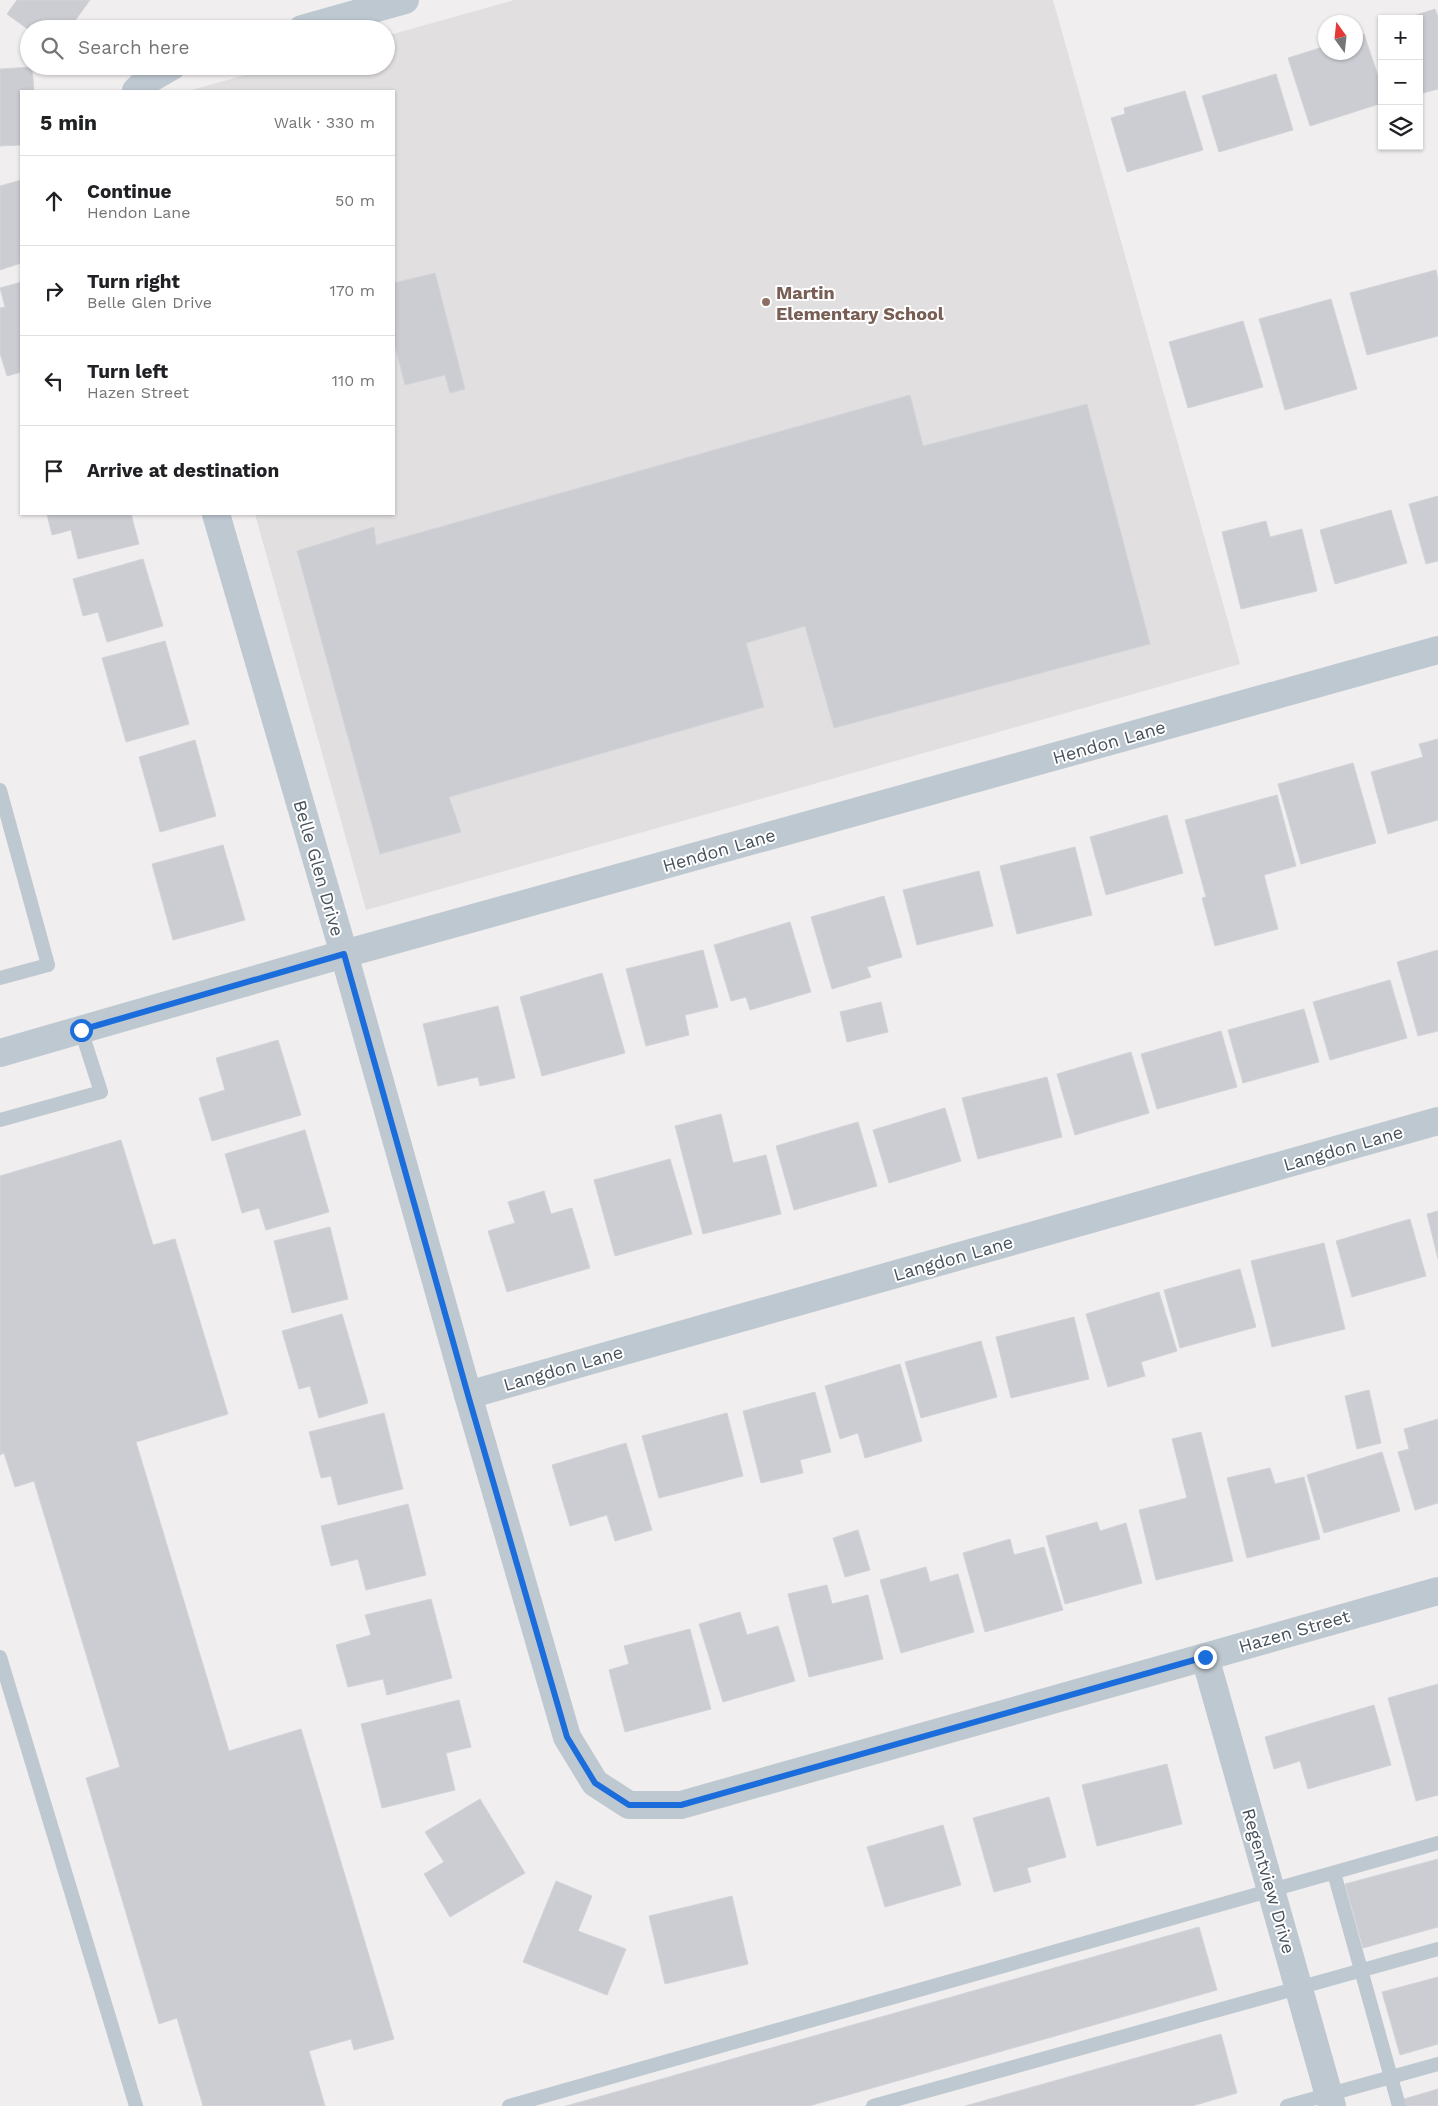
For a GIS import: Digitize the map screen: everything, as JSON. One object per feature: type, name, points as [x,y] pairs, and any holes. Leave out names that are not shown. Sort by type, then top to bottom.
[{"type":"street","points":[[334,20],[405,0]]},
{"type":"street","points":[[137,90],[146,81],[156,75]]},
{"type":"street","name":"Belle Glen Drive","points":[[216,515],[344,954],[468,1395],[567,1737],[595,1783],[629,1805]]},
{"type":"street","name":"Hendon Lane","points":[[0,1053],[344,954],[1438,650]]},
{"type":"street","name":"Langdon Lane","points":[[468,1395],[1438,1121]]},
{"type":"street","name":"Hazen Street","points":[[629,1805],[681,1805],[1438,1591]]},
{"type":"street","name":"Regentview Drive","points":[[1205,1657],[1330,2100]]},
{"type":"lane","points":[[0,790],[48,965],[0,978]]},
{"type":"lane","points":[[0,1120],[101,1092],[81,1030]]},
{"type":"lane","points":[[0,1657],[136,2106]]},
{"type":"lane","points":[[509,2106],[1438,1844]]},
{"type":"lane","points":[[1334,1873],[1399,2106]]},
{"type":"lane","points":[[872,2106],[1438,1948]]},
{"type":"lane","points":[[1287,2106],[1330,2100],[1391,2077],[1438,2064]]},
{"type":"shaded area","name":"Martin Elementary School","points":[[514,0],[1053,0],[1240,664],[366,910],[255,515],[395,515],[395,90],[192,90],[246,75],[395,75],[395,33]]},
{"type":"building","points":[[17,0],[90,0],[76,20],[20,20],[20,23],[7,14]]},
{"type":"building","points":[[1435,9],[1438,17],[1438,89],[1423,93],[1423,15],[1416,15]]},
{"type":"building","points":[[1363,34],[1378,76],[1378,104],[1310,126],[1288,58],[1318,49],[1318,60],[1363,60]]},
{"type":"building","points":[[20,68],[20,75],[33,75],[34,90],[20,90],[20,145],[0,146],[0,69]]},
{"type":"building","points":[[1276,74],[1293,130],[1219,152],[1202,96]]},
{"type":"building","points":[[1185,91],[1203,150],[1127,172],[1111,118],[1125,114],[1124,108]]},
{"type":"building","points":[[20,180],[20,263],[0,270],[0,186]]},
{"type":"building","points":[[1436,270],[1438,279],[1438,336],[1367,355],[1350,293]]},
{"type":"building","points":[[435,273],[465,389],[450,393],[445,375],[405,385],[395,346],[395,283]]},
{"type":"building","points":[[20,282],[20,372],[7,376],[0,353],[0,308],[5,307],[0,288]]},
{"type":"building","points":[[1331,299],[1357,389],[1285,410],[1259,319]]},
{"type":"building","points":[[1243,321],[1263,387],[1188,408],[1169,342]]},
{"type":"building","points":[[910,395],[923,446],[1087,404],[1150,644],[834,728],[805,626],[746,643],[764,707],[449,797],[461,832],[380,854],[297,551],[374,527],[376,545]]},
{"type":"building","points":[[1438,496],[1438,561],[1426,564],[1409,504]]},
{"type":"building","points":[[1391,510],[1407,563],[1335,584],[1320,530]]},
{"type":"building","points":[[47,515],[131,515],[139,544],[78,559],[71,530],[52,535]]},
{"type":"building","points":[[1266,521],[1270,537],[1302,529],[1317,591],[1241,609],[1222,532]]},
{"type":"building","points":[[143,559],[163,626],[107,642],[98,612],[83,616],[73,579]]},
{"type":"building","points":[[165,641],[189,724],[126,742],[102,658]]},
{"type":"building","points":[[1438,739],[1438,820],[1388,834],[1371,772],[1423,757],[1419,744]]},
{"type":"building","points":[[195,740],[216,816],[160,832],[139,757]]},
{"type":"building","points":[[1353,763],[1376,843],[1301,864],[1278,784]]},
{"type":"building","points":[[1277,795],[1296,866],[1264,875],[1278,929],[1215,946],[1202,898],[1206,897],[1185,820]]},
{"type":"building","points":[[1167,815],[1183,873],[1106,895],[1090,837]]},
{"type":"building","points":[[223,845],[245,920],[173,940],[152,864]]},
{"type":"building","points":[[1075,847],[1092,915],[1017,934],[1000,866]]},
{"type":"building","points":[[979,871],[993,926],[917,945],[903,890]]},
{"type":"building","points":[[884,896],[902,957],[867,967],[871,977],[832,989],[811,917]]},
{"type":"building","points":[[790,922],[811,992],[750,1010],[746,997],[731,1001],[714,945]]},
{"type":"building","points":[[703,950],[718,1007],[685,1015],[689,1035],[646,1046],[626,969]]},
{"type":"building","points":[[1438,950],[1438,1031],[1418,1036],[1397,962]]},
{"type":"building","points":[[602,973],[625,1053],[542,1076],[520,997]]},
{"type":"building","points":[[1390,980],[1407,1038],[1330,1060],[1313,1002]]},
{"type":"building","points":[[881,1002],[888,1032],[847,1042],[840,1012]]},
{"type":"building","points":[[498,1006],[515,1078],[480,1086],[478,1077],[438,1086],[423,1024]]},
{"type":"building","points":[[1304,1009],[1319,1062],[1243,1083],[1228,1030]]},
{"type":"building","points":[[1221,1031],[1237,1087],[1157,1109],[1141,1054]]},
{"type":"building","points":[[278,1040],[301,1115],[212,1141],[199,1098],[225,1090],[216,1058]]},
{"type":"building","points":[[1131,1052],[1149,1113],[1075,1135],[1057,1074]]},
{"type":"building","points":[[1047,1077],[1062,1137],[978,1159],[962,1098]]},
{"type":"building","points":[[945,1108],[961,1161],[889,1183],[873,1130]]},
{"type":"building","points":[[721,1114],[733,1163],[766,1155],[781,1214],[703,1234],[675,1126]]},
{"type":"building","points":[[858,1122],[877,1186],[794,1210],[776,1146]]},
{"type":"building","points":[[305,1130],[329,1212],[266,1230],[259,1208],[242,1213],[225,1154]]},
{"type":"building","points":[[121,1140],[153,1245],[175,1239],[228,1414],[136,1442],[229,1751],[301,1729],[394,2039],[354,2050],[351,2039],[309,2051],[325,2106],[203,2106],[177,2018],[159,2024],[86,1778],[120,1767],[34,1481],[15,1487],[4,1453],[0,1455],[0,1176]]},
{"type":"building","points":[[670,1159],[692,1234],[615,1256],[594,1180]]},
{"type":"building","points":[[544,1191],[551,1214],[572,1208],[590,1268],[507,1292],[488,1231],[515,1223],[508,1202]]},
{"type":"building","points":[[1438,1211],[1438,1259],[1427,1214]]},
{"type":"building","points":[[1410,1219],[1426,1276],[1352,1297],[1336,1241]]},
{"type":"building","points":[[330,1227],[348,1299],[292,1313],[274,1241]]},
{"type":"building","points":[[1324,1243],[1345,1329],[1272,1347],[1251,1261]]},
{"type":"building","points":[[1240,1269],[1256,1327],[1180,1348],[1164,1290]]},
{"type":"building","points":[[1159,1292],[1177,1351],[1141,1362],[1145,1376],[1108,1387],[1086,1314]]},
{"type":"building","points":[[342,1314],[368,1403],[319,1418],[310,1386],[299,1389],[282,1331]]},
{"type":"building","points":[[1074,1317],[1089,1379],[1011,1398],[996,1337]]},
{"type":"building","points":[[981,1341],[997,1397],[921,1418],[905,1362]]},
{"type":"building","points":[[900,1364],[922,1441],[865,1458],[858,1433],[840,1439],[825,1386]]},
{"type":"building","points":[[1369,1390],[1381,1443],[1357,1449],[1345,1396]]},
{"type":"building","points":[[815,1392],[831,1452],[800,1460],[803,1473],[761,1483],[743,1411]]},
{"type":"building","points":[[384,1413],[403,1489],[338,1505],[331,1476],[321,1478],[309,1432]]},
{"type":"building","points":[[727,1413],[743,1476],[659,1498],[642,1436]]},
{"type":"building","points":[[1438,1419],[1438,1503],[1415,1510],[1398,1452],[1409,1449],[1404,1429]]},
{"type":"building","points":[[1201,1432],[1233,1561],[1156,1580],[1139,1510],[1187,1498],[1172,1439]]},
{"type":"building","points":[[626,1443],[652,1530],[615,1541],[607,1515],[570,1526],[552,1465]]},
{"type":"building","points":[[1382,1452],[1400,1511],[1324,1533],[1307,1475]]},
{"type":"building","points":[[1270,1468],[1275,1484],[1304,1477],[1320,1539],[1247,1558],[1227,1478]]},
{"type":"building","points":[[408,1504],[426,1575],[366,1590],[358,1559],[331,1566],[321,1526]]},
{"type":"building","points":[[1097,1522],[1100,1531],[1126,1523],[1142,1583],[1065,1604],[1046,1536]]},
{"type":"building","points":[[858,1530],[870,1570],[845,1577],[833,1538]]},
{"type":"building","points":[[1010,1539],[1014,1555],[1044,1547],[1063,1610],[985,1632],[963,1553]]},
{"type":"building","points":[[926,1567],[930,1582],[958,1574],[974,1632],[901,1653],[880,1580]]},
{"type":"building","points":[[827,1585],[832,1604],[868,1595],[883,1659],[809,1677],[788,1594]]},
{"type":"building","points":[[431,1599],[452,1678],[387,1695],[383,1679],[348,1687],[336,1645],[371,1635],[365,1615]]},
{"type":"building","points":[[740,1612],[747,1635],[778,1626],[795,1681],[723,1702],[699,1624]]},
{"type":"building","points":[[690,1629],[711,1709],[625,1732],[609,1670],[629,1664],[624,1646]]},
{"type":"building","points":[[1438,1684],[1438,1795],[1416,1801],[1388,1698]]},
{"type":"building","points":[[459,1700],[471,1747],[446,1753],[455,1790],[382,1808],[361,1724]]},
{"type":"building","points":[[1374,1705],[1391,1765],[1308,1789],[1300,1761],[1274,1769],[1265,1737]]},
{"type":"building","points":[[1167,1764],[1182,1824],[1097,1846],[1082,1785]]},
{"type":"building","points":[[1049,1797],[1066,1857],[1027,1868],[1031,1882],[994,1892],[973,1818]]},
{"type":"building","points":[[480,1799],[525,1873],[450,1917],[424,1874],[444,1862],[425,1832]]},
{"type":"building","points":[[943,1825],[961,1885],[885,1907],[867,1847]]},
{"type":"building","points":[[1438,1859],[1438,1927],[1363,1948],[1345,1884]]},
{"type":"building","points":[[556,1881],[592,1896],[578,1931],[626,1949],[607,1995],[523,1962]]},
{"type":"building","points":[[732,1896],[748,1964],[665,1984],[649,1916]]},
{"type":"building","points":[[1199,1927],[1217,1990],[809,2106],[566,2106]]},
{"type":"building","points":[[1438,1977],[1438,2044],[1400,2055],[1382,1992]]},
{"type":"building","points":[[1221,2034],[1237,2093],[1192,2106],[965,2106]]},
{"type":"building","points":[[1438,2089],[1438,2106],[1406,2106],[1404,2099]]},
{"type":"place","name":"Martin Elementary School","points":[[766,302]]},
{"type":"route","points":[[81,1030],[344,954],[468,1395],[567,1737],[595,1783],[629,1805],[681,1805],[1205,1657]]}]
